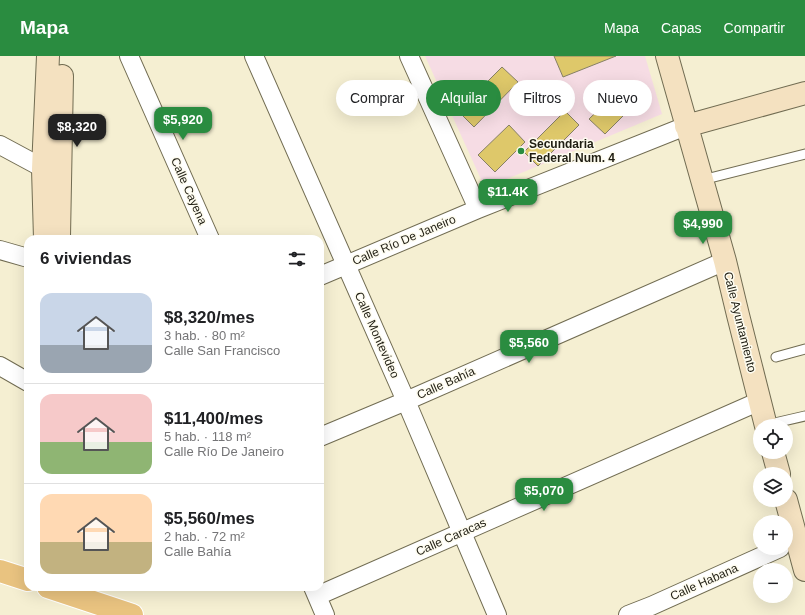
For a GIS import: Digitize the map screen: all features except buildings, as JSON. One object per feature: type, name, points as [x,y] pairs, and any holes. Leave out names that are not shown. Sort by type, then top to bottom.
[{"type":"main road","points":[[0,571],[24,579]]},
{"type":"main road","points":[[58,591],[87,606],[132,615]]},
{"type":"street","points":[[48,56],[51,173],[59,235]]},
{"type":"street","points":[[45,235],[62,56]]},
{"type":"street","name":"Calle Cayena","points":[[128,56],[208,235]]},
{"type":"street","name":"Calle Montevideo","points":[[254,56],[406,401],[496,615]]},
{"type":"street","points":[[409,56],[478,209]]},
{"type":"street","name":"Calle Ayuntamiento","points":[[667,56],[725,261],[764,419]]},
{"type":"street","name":"Calle Río De Janeiro","points":[[324,274],[478,209],[686,126],[805,93]]},
{"type":"street","points":[[0,145],[51,173]]},
{"type":"street","points":[[0,250],[24,257]]},
{"type":"street","name":"Calle Bahía","points":[[324,435],[406,401],[725,261]]},
{"type":"street","points":[[0,366],[24,380]]},
{"type":"street","name":"Calle Caracas","points":[[324,588],[461,532],[760,401]]},
{"type":"street","points":[[793,552],[805,570]]},
{"type":"street","name":"Calle Habana","points":[[628,615],[653,611],[768,555]]},
{"type":"street","points":[[315,592],[325,615]]},
{"type":"lane","points":[[702,180],[805,154]]},
{"type":"lane","points":[[776,357],[805,349]]},
{"type":"lane","points":[[792,419],[805,416]]},
{"type":"shaded area","name":"Secundaria Federal Num. 4","points":[[425,56],[645,56],[662,114],[485,188],[452,116],[501,116],[501,80],[436,80]]},
{"type":"place","name":"Secundaria Federal Num. 4","points":[[521,151]]}]
